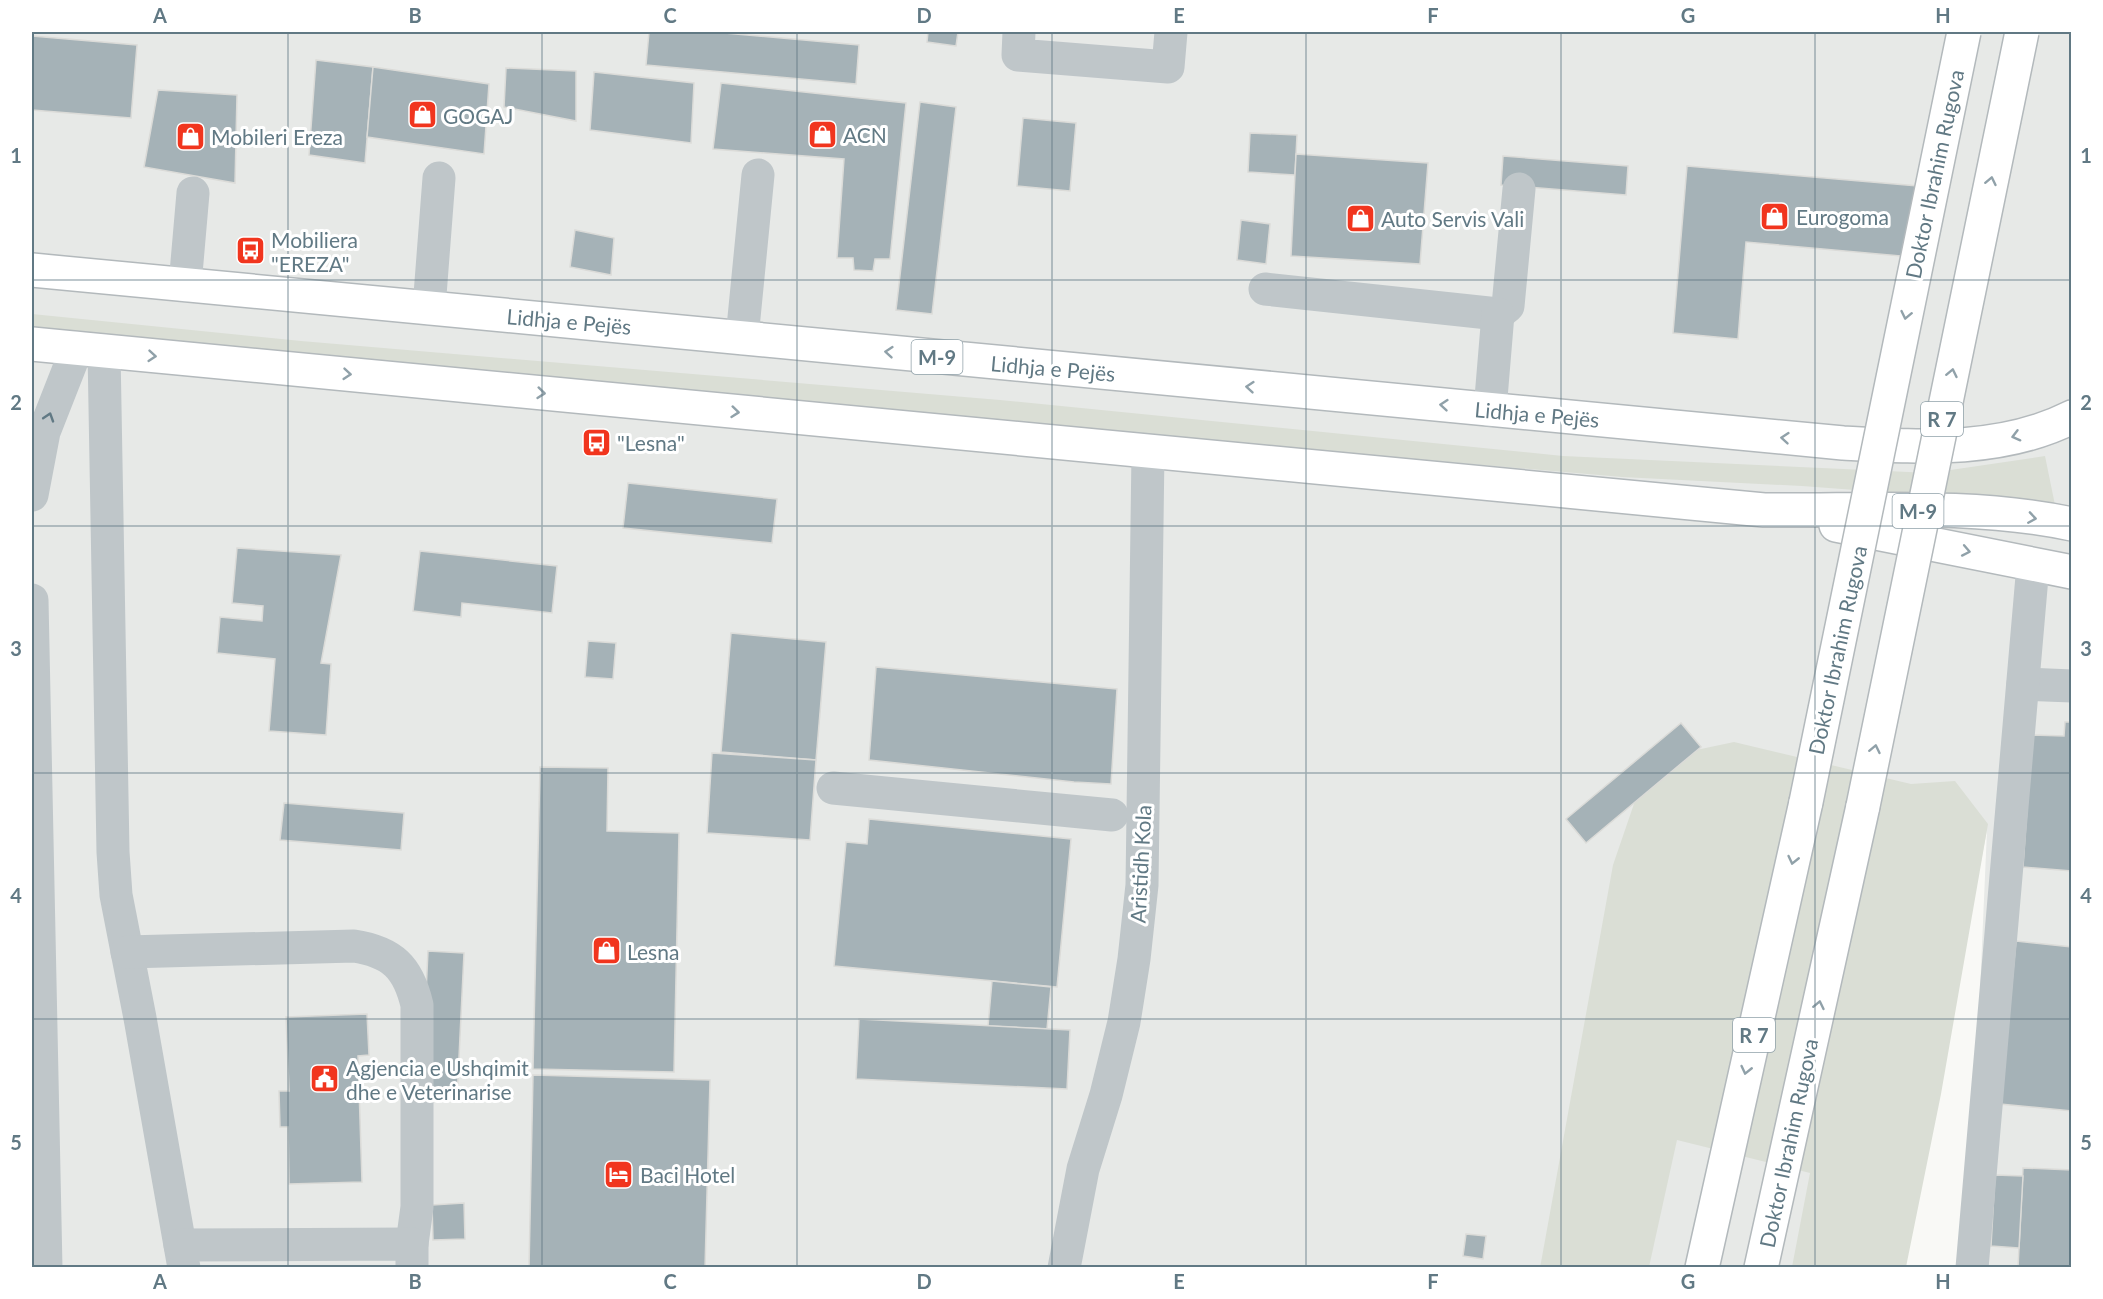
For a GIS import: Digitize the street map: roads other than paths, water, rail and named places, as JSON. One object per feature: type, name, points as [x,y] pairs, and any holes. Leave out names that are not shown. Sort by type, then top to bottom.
[{"type":"highway","name":"Doktor Ibrahim Rugova","points":[[1702,1268],[1806,802],[1964,32]]},
{"type":"highway","name":"Doktor Ibrahim Rugova","points":[[1761,1268],[1863,806],[2022,32]]},
{"type":"highway","name":"Lidhja e Pejës","points":[[32,270],[1843,443],[1910,447],[1967,445],[2013,438],[2072,417]]},
{"type":"highway","name":"M-9","points":[[32,344],[1764,510],[1964,511],[2026,516],[2072,524]]},
{"type":"highway","points":[[1764,510],[2033,566],[2072,572]]},
{"type":"street","points":[[1019,32],[1018,55],[1168,67],[1170,32]]},
{"type":"street","points":[[742,338],[758,175]]},
{"type":"street","points":[[429,308],[439,178]]},
{"type":"street","points":[[1265,289],[1498,314],[1508,306],[1519,189]]},
{"type":"street","points":[[185,285],[193,193]]},
{"type":"street","points":[[1490,410],[1498,314]]},
{"type":"street","points":[[32,495],[44,432],[90,350]]},
{"type":"street","points":[[90,350],[116,895],[182,1256],[412,1256],[417,1207],[417,1005],[408,976],[398,964],[369,948],[354,946],[127,952]]},
{"type":"street","name":"Aristidh Kola","points":[[1064,1268],[1083,1169],[1106,1095],[1124,1022],[1139,916],[1142,885],[1148,452]]},
{"type":"street","points":[[1972,1268],[2033,566]]},
{"type":"street","points":[[32,600],[45,1268]]},
{"type":"street","points":[[2023,684],[2072,686]]},
{"type":"street","points":[[833,788],[1112,815]]},
{"type":"place","name":"GOGAJ","points":[[422,115]]},
{"type":"place","name":"ACN","points":[[822,134]]},
{"type":"place","name":"Mobileri Ereza","points":[[190,136]]},
{"type":"place","name":"Eurogoma","points":[[1775,216]]},
{"type":"place","name":"Auto Servis Vali","points":[[1360,218]]},
{"type":"place","name":"Mobiliera \"EREZA\"","points":[[250,251]]},
{"type":"place","name":"\"Lesna\"","points":[[596,442]]},
{"type":"place","name":"Lesna","points":[[606,951]]},
{"type":"place","name":"Agjencia e Ushqimit dhe e Veterinarise","points":[[325,1079]]},
{"type":"place","name":"Baci Hotel","points":[[619,1174]]}]
